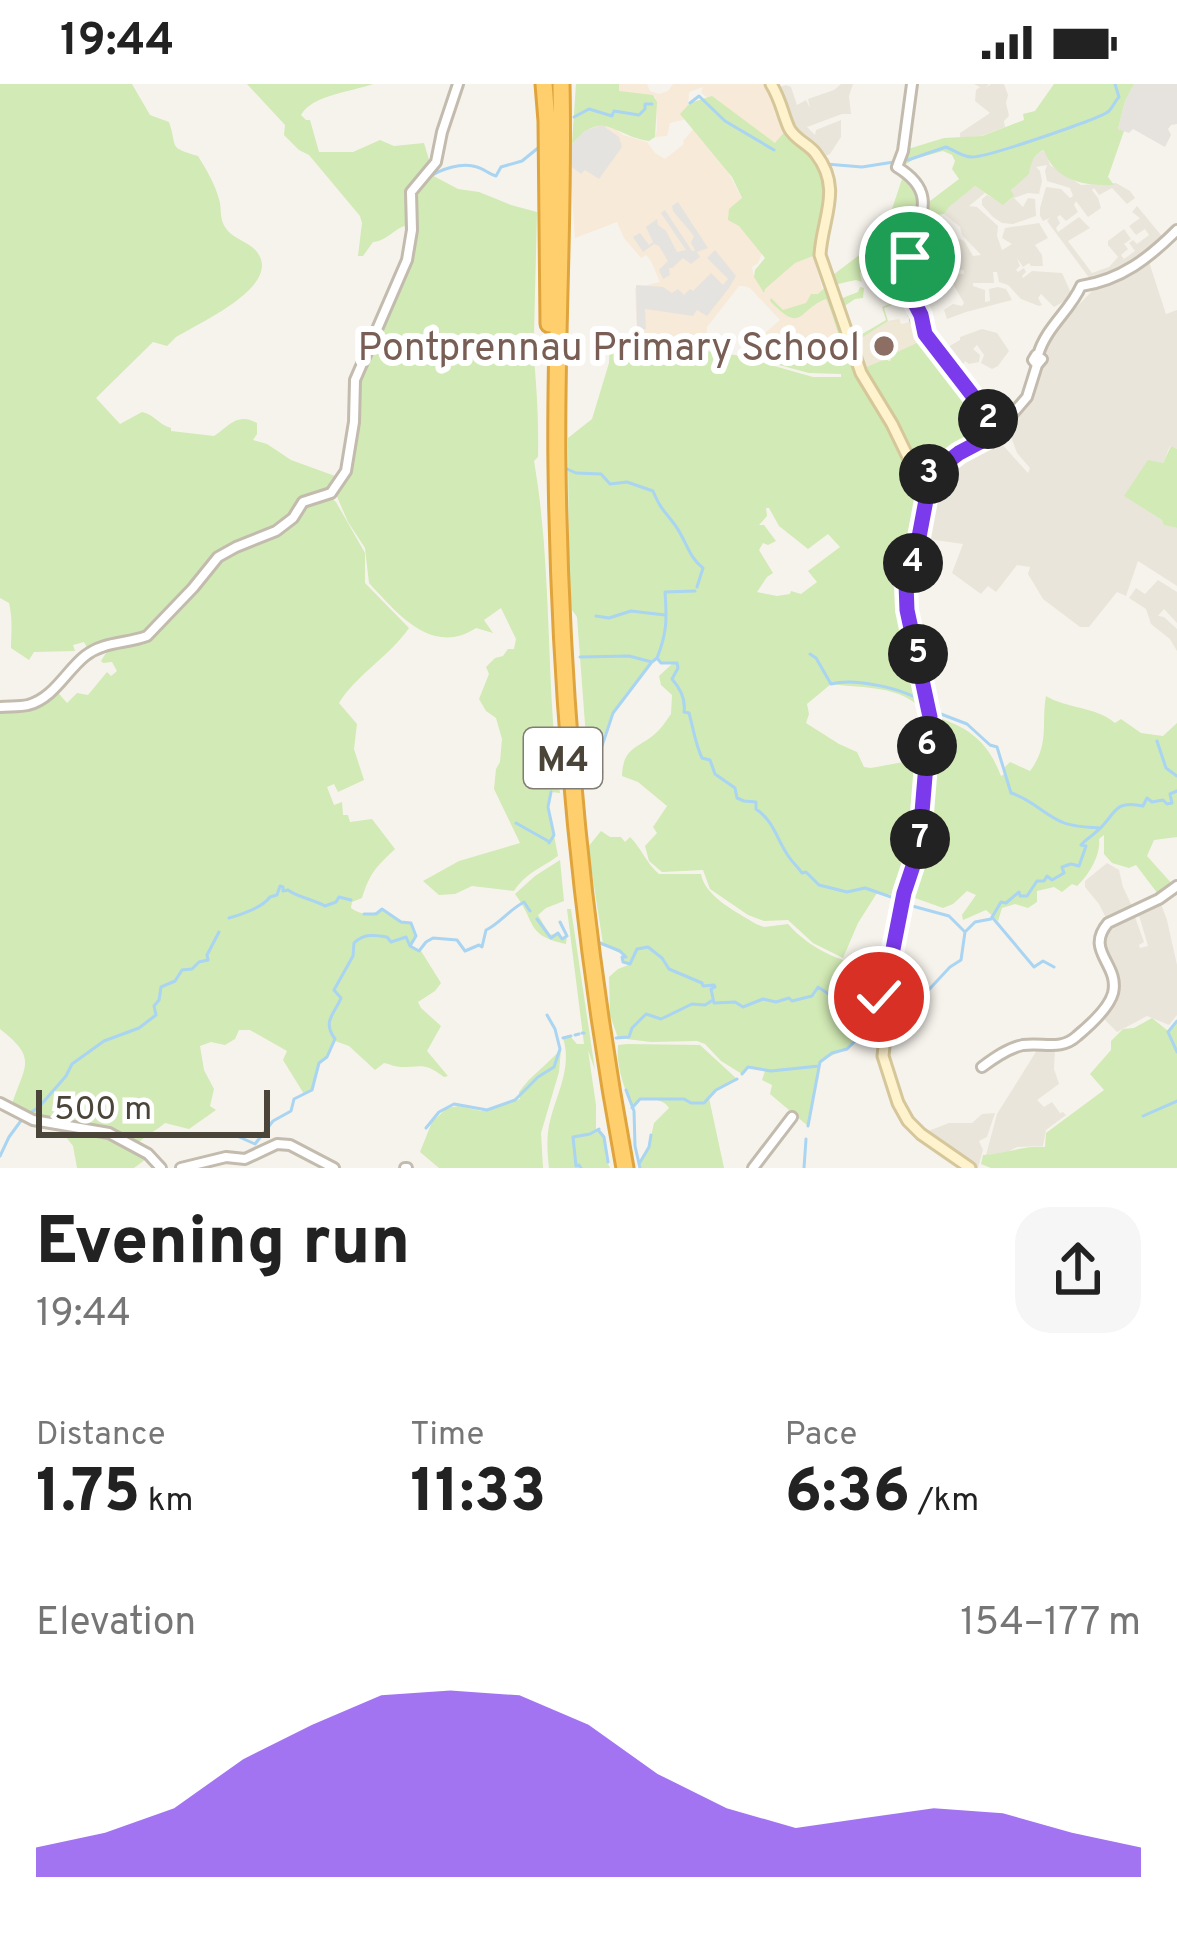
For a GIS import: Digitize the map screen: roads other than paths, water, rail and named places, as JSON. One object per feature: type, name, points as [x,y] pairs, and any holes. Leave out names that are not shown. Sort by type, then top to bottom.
[{"type":"highway","points":[[544,84],[547,289],[553,345]]},
{"type":"highway","name":"M4","points":[[558,84],[551,540],[562,744],[583,947],[621,1168]]},
{"type":"highway","points":[[553,345],[572,84]]},
{"type":"main road","points":[[771,84],[790,128],[816,153],[830,182],[830,211],[820,255],[861,373],[917,472],[925,478],[926,500],[906,592],[930,716],[916,859],[880,988],[884,1061],[904,1115],[921,1134],[970,1168]]},
{"type":"street","points":[[0,707],[35,702],[87,653],[118,640],[147,636],[223,553],[276,531],[303,502],[332,493],[346,471],[357,373],[407,260],[411,192],[436,162],[458,84]]},
{"type":"street","points":[[912,84],[897,167],[913,178],[923,200],[908,278],[917,315],[934,349],[996,429]]},
{"type":"street","points":[[925,478],[996,429],[1027,397],[1050,328],[1082,286],[1124,273],[1177,230]]},
{"type":"street","points":[[982,1067],[1018,1046],[1065,1045],[1073,1040],[1113,992],[1112,975],[1099,943],[1102,929],[1177,886]]},
{"type":"street","points":[[0,1103],[32,1120],[109,1133],[143,1151],[161,1168]]},
{"type":"street","points":[[752,1168],[792,1117]]},
{"type":"street","points":[[181,1168],[226,1157],[245,1159],[277,1144],[290,1145],[334,1168]]},
{"type":"waterway","points":[[908,160],[946,147],[968,157],[983,155],[1068,128],[1109,111],[1119,97],[1115,84]]},
{"type":"waterway","points":[[690,103],[699,96],[725,121],[774,150]]},
{"type":"waterway","points":[[574,117],[589,109],[612,116],[614,111],[639,115],[645,104],[652,104]]},
{"type":"waterway","points":[[428,178],[465,165],[496,176],[501,167],[522,161],[538,148]]},
{"type":"waterway","points":[[826,164],[862,167],[894,162]]},
{"type":"waterway","points":[[567,469],[601,474],[610,484],[627,482],[653,491],[703,568],[697,587]]},
{"type":"waterway","points":[[657,658],[666,626],[665,592],[695,591]]},
{"type":"waterway","points":[[596,616],[609,618],[631,611],[665,615]]},
{"type":"waterway","points":[[810,654],[831,684],[880,686],[926,705]]},
{"type":"waterway","points":[[580,657],[629,656],[677,663],[672,679],[684,712],[689,713],[702,758],[710,760],[715,774],[735,788],[737,798],[756,802],[756,809],[802,873],[819,885],[847,892],[865,888],[897,899]]},
{"type":"waterway","points":[[588,764],[602,746],[613,713],[651,663]]},
{"type":"waterway","points":[[933,711],[967,724],[997,747],[1011,793],[1066,824],[1100,828]]},
{"type":"waterway","points":[[1157,741],[1166,768],[1177,776]]},
{"type":"waterway","points":[[595,760],[602,772],[598,778]]},
{"type":"waterway","points":[[905,904],[949,916],[965,932],[975,922],[991,919],[1001,902],[1019,892],[1027,896],[1037,881],[1047,876],[1052,880],[1064,873],[1062,867],[1079,866],[1086,846],[1081,845],[1115,810],[1143,806],[1147,798],[1172,803],[1170,794],[1177,791]]},
{"type":"waterway","points":[[549,843],[554,835],[548,807],[551,792]]},
{"type":"waterway","points":[[516,823],[548,841]]},
{"type":"waterway","points":[[229,918],[277,895],[280,886],[325,906],[339,897],[351,900]]},
{"type":"waterway","points":[[364,914],[382,909],[411,923],[416,936],[410,946],[419,951],[433,938],[457,940],[465,951],[482,947],[486,930],[519,905],[524,902],[530,911]]},
{"type":"waterway","points":[[992,917],[1034,967],[1043,961],[1054,967]]},
{"type":"waterway","points":[[537,919],[551,938],[558,933],[562,939],[567,936]]},
{"type":"waterway","points":[[560,922],[567,936]]},
{"type":"waterway","points":[[0,1156],[23,1118],[39,1107],[72,1064],[104,1041],[139,1028],[156,1015],[161,987],[175,981],[182,970],[208,960],[219,932]]},
{"type":"waterway","points":[[600,943],[620,951],[626,957],[623,962],[630,964],[637,949],[648,947],[669,969],[703,986],[714,985],[714,1003],[735,1002],[743,1007],[763,999],[792,1001],[812,996],[818,987],[853,1010],[880,1016],[894,1012],[901,1017],[961,960],[965,932]]},
{"type":"waterway","points":[[237,1136],[255,1144],[273,1121],[291,1111],[294,1099],[312,1090],[319,1063],[335,1039],[329,1023],[341,998],[334,990],[353,956],[354,943],[370,936],[387,937],[391,942],[406,937],[410,946]]},
{"type":"waterway","points":[[616,1038],[629,1037],[646,1014],[661,1019],[713,1000]]},
{"type":"waterway","points":[[426,1128],[439,1112],[454,1104],[487,1110],[515,1100],[554,1067],[560,1049],[547,1015]]},
{"type":"waterway","points":[[808,1126],[820,1062],[847,1049],[880,1017]]},
{"type":"waterway","points":[[1177,1021],[1168,1032],[1177,1052]]},
{"type":"waterway","points":[[575,1035],[579,1034]]},
{"type":"waterway","points":[[563,1038],[571,1036]]},
{"type":"waterway","points":[[742,1074],[748,1067],[771,1071],[819,1066]]},
{"type":"waterway","points":[[632,1108],[640,1099],[704,1103],[737,1079]]},
{"type":"waterway","points":[[626,1090],[634,1111],[640,1168]]},
{"type":"waterway","points":[[1143,1116],[1177,1101]]},
{"type":"waterway","points":[[581,1168],[576,1166],[573,1137],[599,1129]]},
{"type":"waterway","points":[[599,1131],[608,1162]]},
{"type":"waterway","points":[[639,1164],[651,1135]]},
{"type":"waterway","points":[[804,1168],[806,1139]]},
{"type":"place","name":"Pontprennau Primary School","points":[[884,346]]}]
